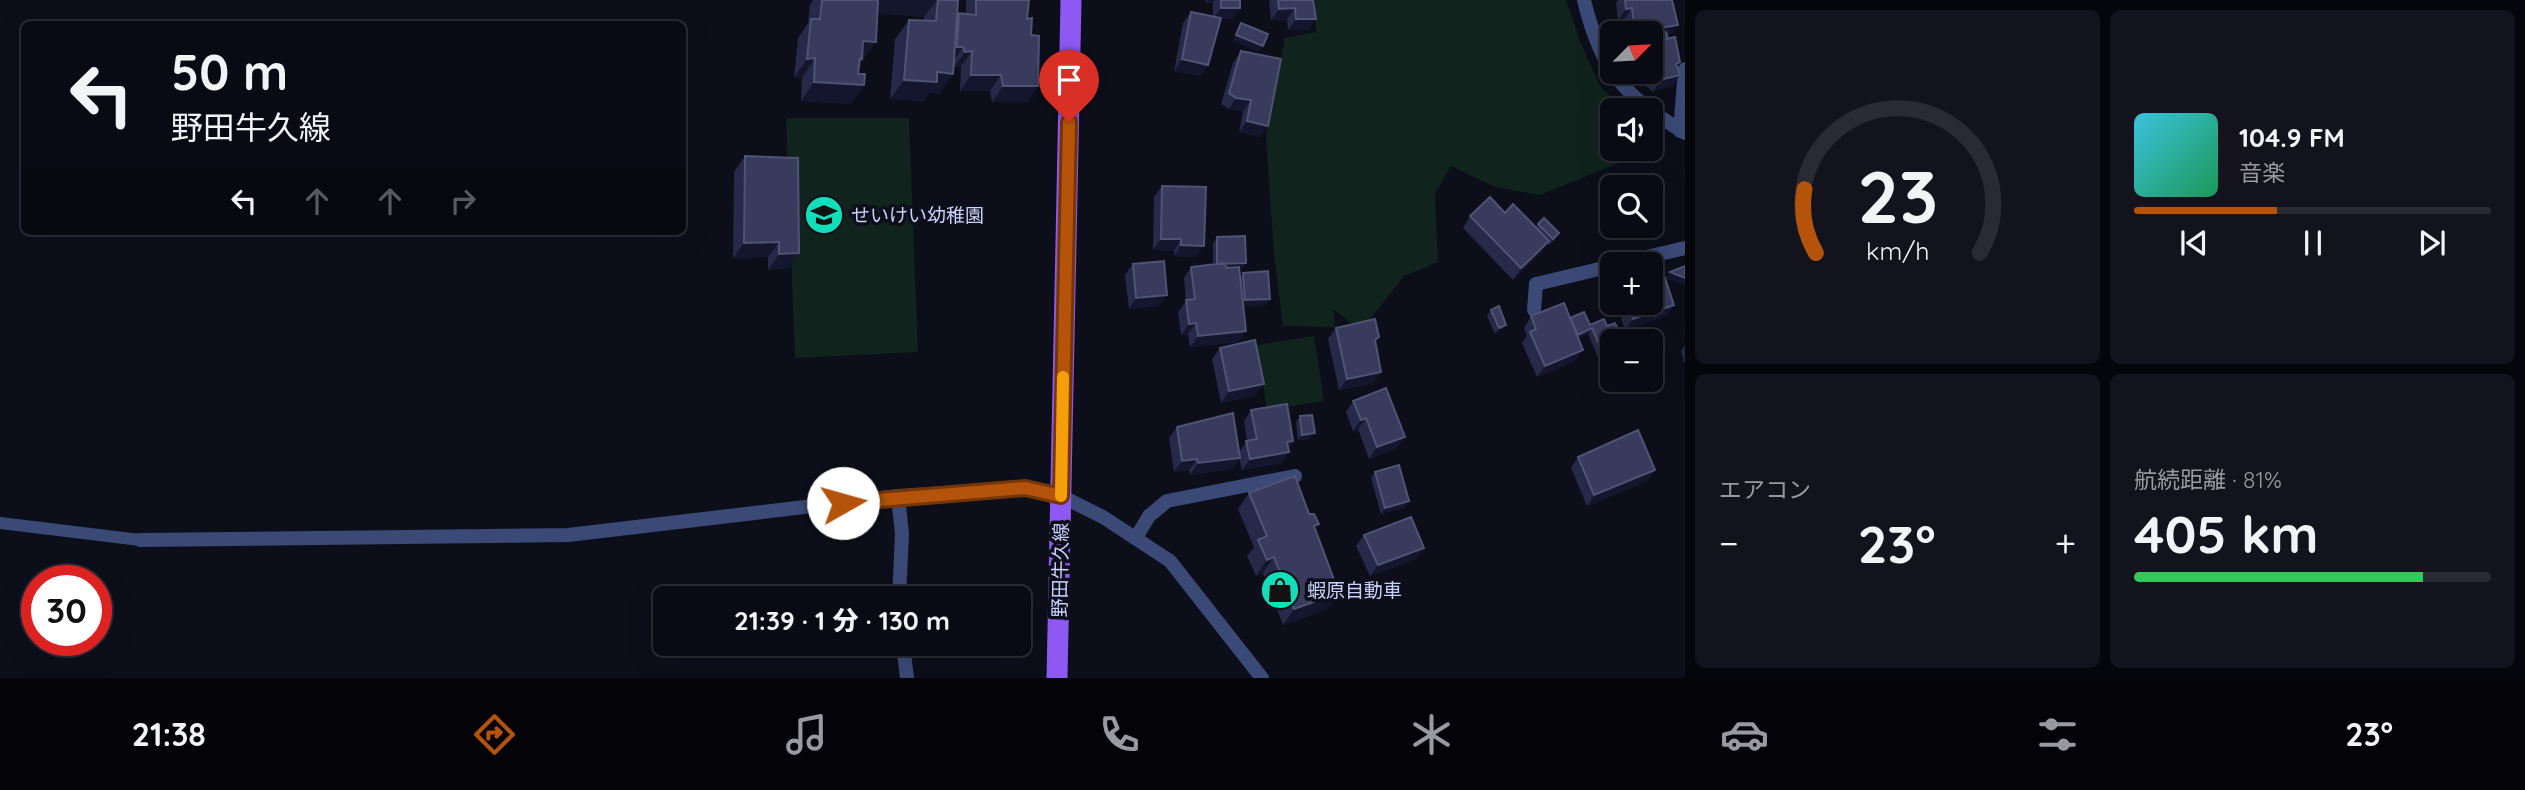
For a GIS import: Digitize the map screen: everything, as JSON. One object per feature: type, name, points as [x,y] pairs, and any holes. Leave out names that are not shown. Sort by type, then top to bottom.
[{"type":"main road","name":"野田牛久線","points":[[1057,678],[1071,0]]},
{"type":"street","points":[[1584,0],[1601,54],[1617,81],[1630,96],[1683,132]]},
{"type":"street","points":[[1683,132],[1685,69]]},
{"type":"street","points":[[1663,253],[1685,248]]},
{"type":"street","points":[[1534,310],[1536,284],[1600,269]]},
{"type":"street","points":[[1137,536],[1149,516],[1167,501],[1295,476]]},
{"type":"street","points":[[140,540],[568,535],[898,496],[1025,488],[1061,496],[1137,536],[1170,561],[1262,678]]},
{"type":"street","points":[[898,496],[902,534],[900,586]]},
{"type":"street","points":[[904,656],[907,678]]},
{"type":"lane","points":[[0,523],[140,540]]},
{"type":"green space","points":[[1314,0],[1566,0],[1600,86],[1612,98],[1600,98],[1600,161],[1624,161],[1540,195],[1495,187],[1451,166],[1435,194],[1438,262],[1404,276],[1361,331],[1333,309],[1335,327],[1283,326],[1274,255],[1266,137],[1285,38],[1316,32]]},
{"type":"green space","points":[[786,118],[909,118],[918,352],[795,358]]},
{"type":"green space","points":[[1314,336],[1324,401],[1267,410],[1257,345]]},
{"type":"building","points":[[822,0],[878,0],[876,42],[863,41],[862,59],[860,58],[858,74],[865,74],[864,85],[814,82],[815,58],[807,59],[811,19],[820,19]]},
{"type":"building","points":[[938,0],[958,0],[953,74],[937,72],[937,82],[904,80],[909,20],[936,21]]},
{"type":"building","points":[[976,0],[1029,0],[1027,19],[1032,18],[1031,35],[1039,36],[1038,86],[1003,86],[1001,75],[971,75],[972,51],[965,52],[963,47],[957,47],[959,13],[976,15]]},
{"type":"building","points":[[1221,0],[1240,0],[1240,8],[1221,8]]},
{"type":"building","points":[[1278,0],[1313,0],[1316,19],[1296,19],[1295,8],[1279,9]]},
{"type":"building","points":[[1625,0],[1672,0],[1678,25],[1663,27],[1663,21],[1634,21],[1632,8],[1626,9]]},
{"type":"building","points":[[1191,12],[1221,18],[1208,65],[1182,59]]},
{"type":"building","points":[[1241,23],[1268,34],[1263,46],[1236,35]]},
{"type":"building","points":[[1675,37],[1680,62],[1676,64],[1680,75],[1663,79],[1663,39]]},
{"type":"building","points":[[1241,51],[1281,59],[1268,126],[1247,121],[1251,100],[1236,98],[1229,93]]},
{"type":"building","points":[[745,156],[798,158],[799,253],[779,254],[779,242],[744,243]]},
{"type":"building","points":[[1162,186],[1206,187],[1204,246],[1181,245],[1181,239],[1161,239]]},
{"type":"building","points":[[1490,197],[1505,213],[1513,204],[1549,241],[1521,268],[1470,216]]},
{"type":"building","points":[[1544,218],[1559,233],[1553,239],[1538,224]]},
{"type":"building","points":[[1245,236],[1246,263],[1217,264],[1217,237]]},
{"type":"building","points":[[1164,261],[1167,295],[1136,298],[1133,264]]},
{"type":"building","points":[[1224,263],[1227,268],[1239,267],[1246,331],[1198,336],[1196,323],[1189,324],[1186,300],[1195,299],[1191,267]]},
{"type":"building","points":[[1685,266],[1685,278],[1670,272]]},
{"type":"building","points":[[1268,271],[1270,299],[1245,300],[1243,273]]},
{"type":"building","points":[[1663,272],[1674,305],[1663,309]]},
{"type":"building","points":[[1564,303],[1583,350],[1545,366],[1530,332],[1536,329],[1531,316]]},
{"type":"building","points":[[1499,306],[1506,325],[1499,328],[1491,310]]},
{"type":"building","points":[[1584,312],[1590,325],[1604,319],[1607,326],[1615,323],[1618,329],[1600,329],[1600,347],[1592,328],[1578,335],[1570,318]]},
{"type":"building","points":[[1375,319],[1379,337],[1375,340],[1381,372],[1347,379],[1336,328]]},
{"type":"building","points":[[1255,340],[1264,384],[1229,391],[1220,348]]},
{"type":"building","points":[[1386,388],[1405,437],[1377,447],[1366,418],[1361,420],[1353,401]]},
{"type":"building","points":[[1287,404],[1293,441],[1287,442],[1289,452],[1250,459],[1246,441],[1257,439],[1251,410]]},
{"type":"building","points":[[1233,413],[1240,458],[1198,463],[1197,459],[1182,461],[1177,427]]},
{"type":"building","points":[[1312,415],[1315,433],[1302,435],[1300,416]]},
{"type":"building","points":[[1638,430],[1655,470],[1594,495],[1578,457]]},
{"type":"building","points":[[1399,465],[1409,501],[1385,508],[1375,472]]},
{"type":"building","points":[[1295,476],[1309,514],[1314,514],[1319,524],[1314,526],[1339,593],[1294,609],[1274,557],[1267,560],[1258,540],[1267,536],[1249,493]]},
{"type":"building","points":[[1411,517],[1424,548],[1378,565],[1364,535]]},
{"type":"slow traffic","points":[[1061,496],[1063,377]]},
{"type":"place","name":"せいけい幼稚園","points":[[824,215]]},
{"type":"place","name":"蝦原自動車","points":[[1280,590]]},
{"type":"route","points":[[843,503],[898,496],[1025,488],[1061,496],[1069,122]]}]
